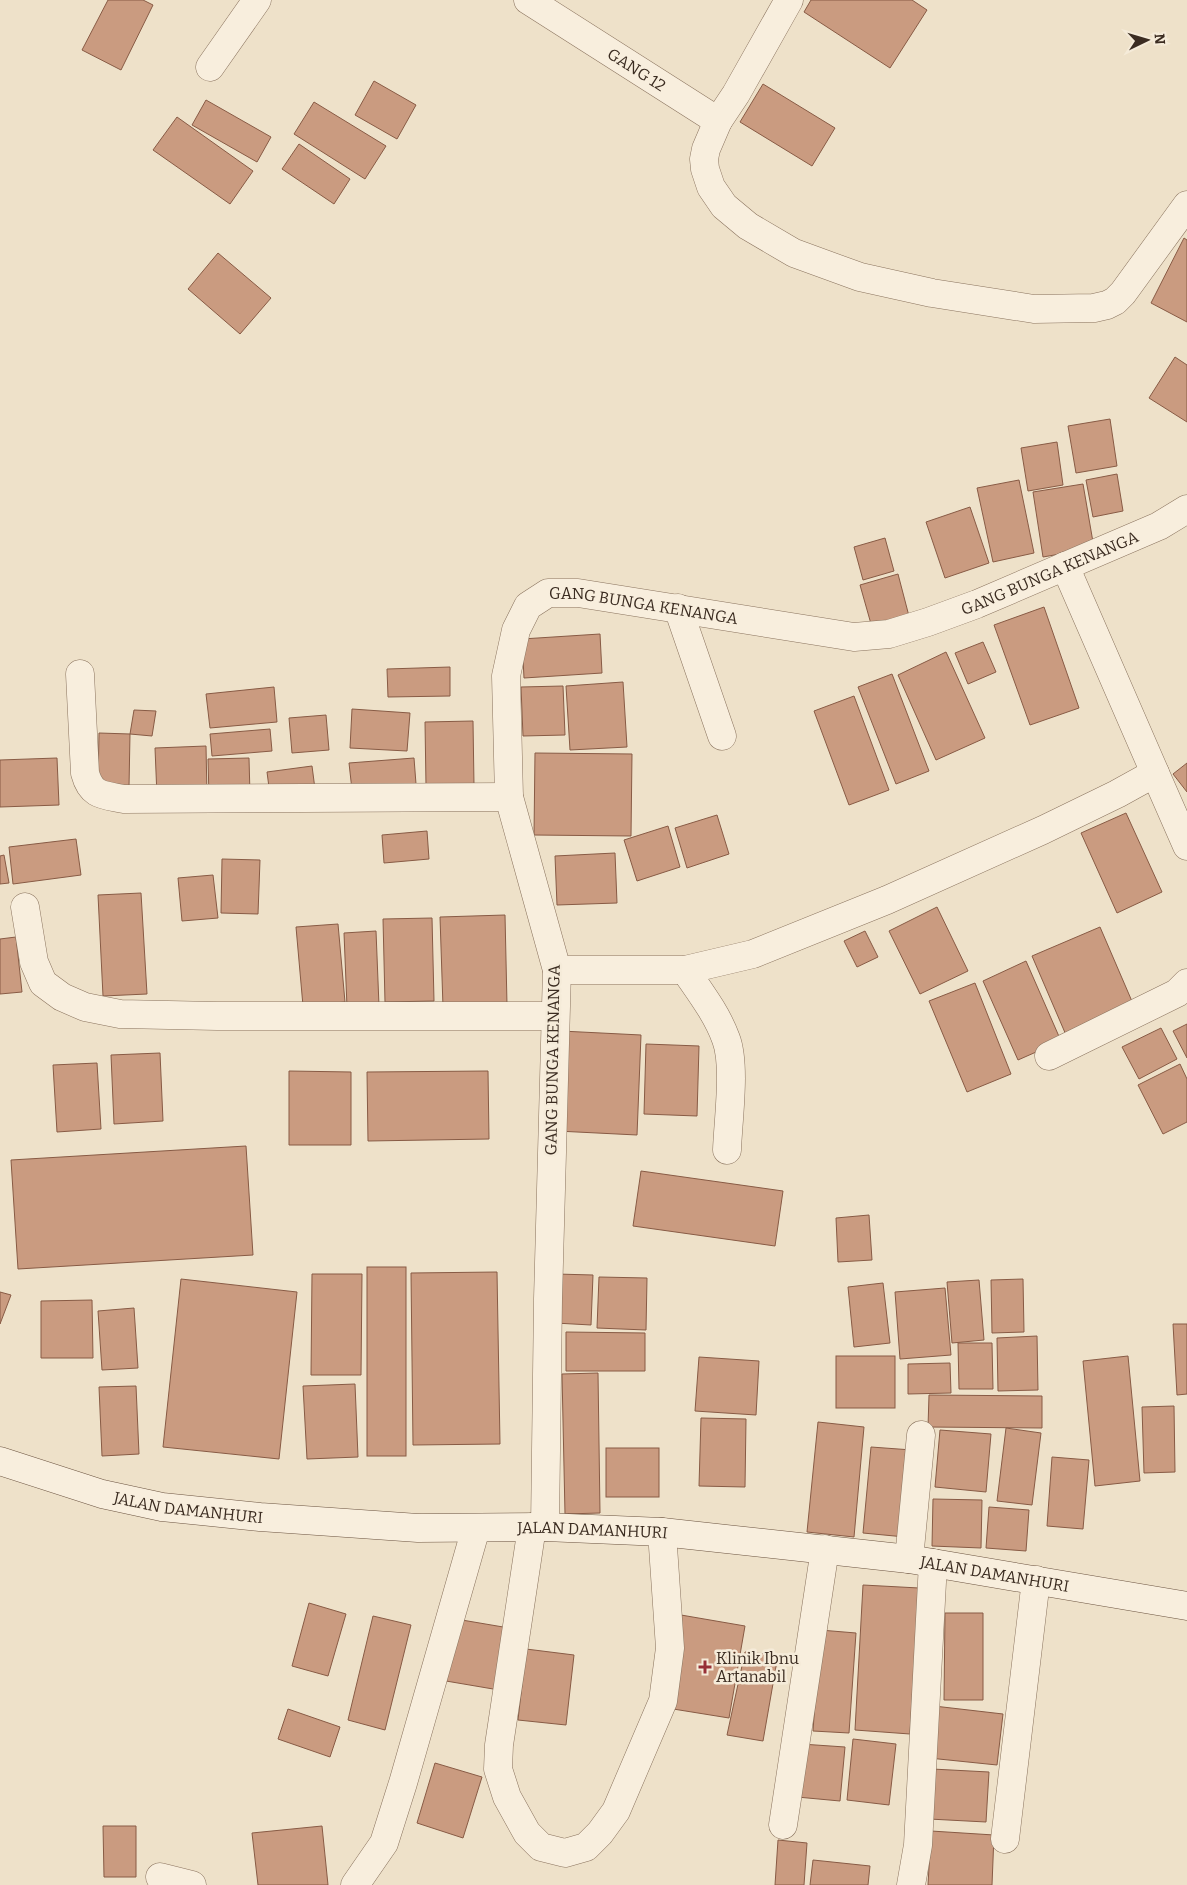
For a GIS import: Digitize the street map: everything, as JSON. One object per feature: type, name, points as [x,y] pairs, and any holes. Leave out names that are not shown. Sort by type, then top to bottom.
[{"type":"street","points":[[210,68],[257,0]]},
{"type":"street","name":"GANG 12","points":[[528,0],[718,122]]},
{"type":"street","points":[[789,0],[718,122],[706,149],[705,169],[711,187],[724,206],[748,226],[794,253],[860,276],[932,293],[1034,308],[1094,308],[1115,301],[1123,293],[1187,205]]},
{"type":"street","name":"GANG BUNGA KENANGA","points":[[662,1532],[670,1648],[663,1701],[616,1811],[600,1833],[586,1847],[565,1852],[541,1847],[527,1834],[507,1797],[498,1769],[499,1745],[539,1527],[554,1016],[557,970],[509,797],[506,676],[516,630],[528,606],[548,593],[578,592],[854,637],[889,634],[977,604],[1159,526],[1187,510]]},
{"type":"street","points":[[1065,566],[1186,844]]},
{"type":"street","points":[[678,608],[722,736]]},
{"type":"street","points":[[80,674],[85,773],[88,785],[101,795],[124,799],[509,797]]},
{"type":"street","points":[[557,970],[685,970],[753,954],[887,900],[1043,830],[1156,773]]},
{"type":"street","points":[[25,907],[34,962],[43,983],[62,997],[85,1007],[120,1014],[554,1016]]},
{"type":"street","points":[[685,970],[709,1006],[726,1040],[731,1065],[727,1150]]},
{"type":"street","points":[[1049,1056],[1177,992],[1187,983]]},
{"type":"street","points":[[911,1885],[918,1845],[921,1435]]},
{"type":"street","name":"JALAN DAMANHURI","points":[[0,1461],[102,1494],[162,1507],[343,1524],[418,1528],[539,1527],[662,1532],[921,1561],[1187,1606]]},
{"type":"street","points":[[355,1885],[384,1842],[476,1528]]},
{"type":"street","points":[[783,1825],[825,1550]]},
{"type":"street","points":[[1005,1839],[1036,1580]]},
{"type":"street","points":[[160,1877],[192,1885]]},
{"type":"building","points":[[108,0],[143,0],[153,5],[121,70],[82,50]]},
{"type":"building","points":[[811,0],[912,0],[927,10],[890,68],[804,12]]},
{"type":"building","points":[[374,81],[416,105],[397,139],[355,115]]},
{"type":"building","points":[[763,84],[835,128],[812,166],[740,122]]},
{"type":"building","points":[[206,100],[271,137],[257,162],[192,125]]},
{"type":"building","points":[[314,102],[386,146],[365,179],[294,134]]},
{"type":"building","points":[[177,117],[253,171],[230,204],[153,150]]},
{"type":"building","points":[[299,144],[350,179],[334,204],[282,169]]},
{"type":"building","points":[[1184,238],[1187,240],[1187,322],[1151,303]]},
{"type":"building","points":[[218,253],[271,298],[240,334],[188,289]]},
{"type":"building","points":[[1175,357],[1187,365],[1187,422],[1149,398]]},
{"type":"building","points":[[1110,419],[1117,466],[1076,473],[1068,426]]},
{"type":"building","points":[[1057,442],[1063,485],[1028,491],[1021,448]]},
{"type":"building","points":[[1117,474],[1123,511],[1093,517],[1086,480]]},
{"type":"building","points":[[1019,480],[1034,553],[993,562],[977,488]]},
{"type":"building","points":[[1083,484],[1094,548],[1043,557],[1033,492]]},
{"type":"building","points":[[970,507],[989,563],[945,578],[926,522]]},
{"type":"building","points":[[885,538],[894,571],[863,580],[854,547]]},
{"type":"building","points":[[898,574],[910,620],[873,631],[860,585]]},
{"type":"building","points":[[1044,607],[1079,708],[1030,725],[994,625]]},
{"type":"building","points":[[600,634],[602,673],[524,678],[522,639]]},
{"type":"building","points":[[983,642],[996,672],[968,684],[955,653]]},
{"type":"building","points":[[946,652],[985,738],[936,760],[898,675]]},
{"type":"building","points":[[450,667],[450,696],[388,697],[387,669]]},
{"type":"building","points":[[892,674],[929,771],[896,784],[858,687]]},
{"type":"building","points":[[623,682],[627,747],[570,750],[566,686]]},
{"type":"building","points":[[563,686],[565,735],[523,736],[521,687]]},
{"type":"building","points":[[274,687],[277,722],[210,728],[206,694]]},
{"type":"building","points":[[854,696],[889,790],[849,805],[814,711]]},
{"type":"building","points":[[352,709],[410,713],[407,751],[350,748]]},
{"type":"building","points":[[134,710],[156,711],[152,736],[130,734]]},
{"type":"building","points":[[326,715],[329,750],[292,753],[289,718]]},
{"type":"building","points":[[473,721],[474,786],[426,786],[425,722]]},
{"type":"building","points":[[270,729],[272,751],[212,756],[210,734]]},
{"type":"building","points":[[99,733],[130,734],[129,787],[98,787]]},
{"type":"building","points":[[206,746],[207,795],[157,796],[155,748]]},
{"type":"building","points":[[535,753],[632,754],[631,836],[534,835]]},
{"type":"building","points":[[57,758],[59,805],[0,807],[0,760]]},
{"type":"building","points":[[249,758],[250,795],[209,796],[208,759]]},
{"type":"building","points":[[414,758],[416,784],[352,790],[349,763]]},
{"type":"building","points":[[1187,763],[1187,792],[1173,774]]},
{"type":"building","points":[[312,766],[315,789],[270,795],[267,772]]},
{"type":"building","points":[[1126,813],[1162,892],[1117,913],[1081,833]]},
{"type":"building","points":[[717,815],[729,854],[687,868],[675,828]]},
{"type":"building","points":[[668,826],[680,867],[637,881],[624,840]]},
{"type":"building","points":[[427,831],[429,859],[384,863],[382,835]]},
{"type":"building","points":[[76,839],[81,875],[13,884],[9,847]]},
{"type":"building","points":[[615,853],[617,903],[557,905],[555,856]]},
{"type":"building","points":[[4,855],[9,883],[0,884],[0,856]]},
{"type":"building","points":[[222,859],[260,860],[258,914],[221,913]]},
{"type":"building","points":[[213,875],[218,918],[182,921],[178,878]]},
{"type":"building","points":[[141,893],[147,994],[103,996],[98,895]]},
{"type":"building","points":[[937,907],[968,971],[920,994],[889,931]]},
{"type":"building","points":[[505,915],[507,1005],[443,1007],[440,917]]},
{"type":"building","points":[[432,918],[434,1001],[385,1002],[383,919]]},
{"type":"building","points":[[338,924],[345,1002],[303,1006],[296,927]]},
{"type":"building","points":[[1100,927],[1134,1006],[1066,1035],[1032,956]]},
{"type":"building","points":[[376,931],[379,1006],[347,1007],[344,933]]},
{"type":"building","points":[[865,931],[878,957],[857,967],[844,941]]},
{"type":"building","points":[[16,937],[22,992],[0,994],[0,939]]},
{"type":"building","points":[[1026,961],[1061,1041],[1018,1060],[983,981]]},
{"type":"building","points":[[975,983],[1011,1074],[967,1092],[929,1001]]},
{"type":"building","points":[[1187,1024],[1187,1058],[1173,1031]]},
{"type":"building","points":[[1161,1028],[1177,1059],[1139,1079],[1122,1047]]},
{"type":"building","points":[[561,1031],[641,1035],[637,1135],[557,1131]]},
{"type":"building","points":[[646,1044],[699,1046],[697,1116],[644,1114]]},
{"type":"building","points":[[160,1053],[163,1121],[114,1124],[111,1055]]},
{"type":"building","points":[[97,1063],[101,1129],[57,1132],[53,1065]]},
{"type":"building","points":[[1180,1064],[1187,1079],[1187,1122],[1163,1134],[1138,1085]]},
{"type":"building","points":[[289,1071],[351,1072],[351,1145],[289,1145]]},
{"type":"building","points":[[488,1071],[489,1139],[368,1141],[367,1072]]},
{"type":"building","points":[[246,1146],[253,1255],[18,1269],[11,1160]]},
{"type":"building","points":[[641,1171],[783,1191],[775,1246],[633,1226]]},
{"type":"building","points":[[869,1215],[872,1260],[838,1262],[836,1218]]},
{"type":"building","points":[[367,1267],[406,1267],[406,1456],[367,1456]]},
{"type":"building","points":[[497,1272],[500,1444],[413,1445],[411,1273]]},
{"type":"building","points":[[312,1274],[362,1274],[361,1375],[311,1375]]},
{"type":"building","points":[[556,1274],[593,1275],[591,1325],[555,1323]]},
{"type":"building","points":[[599,1277],[647,1278],[646,1330],[597,1328]]},
{"type":"building","points":[[181,1279],[297,1292],[279,1459],[163,1447]]},
{"type":"building","points":[[1023,1279],[1024,1332],[992,1333],[991,1280]]},
{"type":"building","points":[[979,1280],[984,1340],[952,1343],[947,1282]]},
{"type":"building","points":[[883,1283],[890,1343],[854,1347],[848,1287]]},
{"type":"building","points":[[945,1288],[951,1355],[900,1359],[895,1292]]},
{"type":"building","points":[[0,1292],[11,1295],[0,1324]]},
{"type":"building","points":[[92,1300],[93,1358],[41,1358],[41,1301]]},
{"type":"building","points":[[134,1308],[138,1368],[102,1370],[98,1311]]},
{"type":"building","points":[[1173,1324],[1187,1324],[1187,1394],[1177,1395]]},
{"type":"building","points":[[566,1332],[645,1333],[645,1371],[566,1371]]},
{"type":"building","points":[[1037,1336],[1038,1390],[998,1391],[997,1338]]},
{"type":"building","points":[[958,1343],[992,1343],[993,1389],[959,1389]]},
{"type":"building","points":[[836,1356],[895,1356],[895,1408],[836,1408]]},
{"type":"building","points":[[1128,1356],[1140,1481],[1095,1486],[1083,1361]]},
{"type":"building","points":[[699,1357],[759,1361],[756,1415],[695,1411]]},
{"type":"building","points":[[950,1363],[951,1393],[908,1394],[908,1364]]},
{"type":"building","points":[[598,1373],[600,1513],[565,1514],[562,1374]]},
{"type":"building","points":[[355,1384],[358,1457],[307,1459],[303,1386]]},
{"type":"building","points":[[136,1386],[139,1454],[102,1456],[99,1387]]},
{"type":"building","points":[[929,1395],[1042,1396],[1042,1428],[928,1427]]},
{"type":"building","points":[[1174,1406],[1175,1472],[1144,1473],[1142,1407]]},
{"type":"building","points":[[701,1418],[746,1419],[745,1487],[699,1486]]},
{"type":"building","points":[[818,1422],[864,1427],[854,1537],[807,1532]]},
{"type":"building","points":[[1006,1428],[1041,1433],[1032,1505],[997,1501]]},
{"type":"building","points":[[940,1430],[991,1434],[986,1492],[935,1487]]},
{"type":"building","points":[[871,1447],[912,1450],[905,1537],[863,1533]]},
{"type":"building","points":[[606,1448],[659,1448],[659,1497],[606,1497]]},
{"type":"building","points":[[1052,1457],[1089,1460],[1083,1529],[1047,1526]]},
{"type":"building","points":[[933,1499],[982,1500],[981,1548],[932,1546]]},
{"type":"building","points":[[989,1507],[1029,1510],[1026,1551],[986,1548]]},
{"type":"building","points":[[863,1585],[919,1588],[910,1734],[855,1730]]},
{"type":"building","points":[[309,1603],[346,1614],[328,1676],[292,1666]]},
{"type":"building","points":[[945,1613],[983,1613],[983,1700],[944,1700]]},
{"type":"building","name":"Klinik Ibnu Artanabil","points":[[681,1615],[745,1626],[729,1718],[667,1708]]},
{"type":"building","points":[[373,1616],[411,1625],[385,1730],[348,1720]]},
{"type":"building","points":[[456,1619],[509,1628],[499,1690],[446,1681]]},
{"type":"building","points":[[820,1630],[856,1633],[849,1733],[813,1731]]},
{"type":"building","points":[[526,1649],[574,1655],[566,1725],[518,1720]]},
{"type":"building","points":[[745,1652],[778,1655],[763,1741],[727,1735]]},
{"type":"building","points":[[934,1706],[1003,1714],[997,1765],[929,1758]]},
{"type":"building","points":[[288,1709],[340,1727],[330,1757],[278,1739]]},
{"type":"building","points":[[853,1739],[896,1744],[889,1805],[847,1800]]},
{"type":"building","points":[[801,1744],[845,1747],[840,1801],[797,1797]]},
{"type":"building","points":[[435,1763],[482,1777],[463,1838],[417,1823]]},
{"type":"building","points":[[932,1769],[989,1772],[986,1822],[929,1819]]},
{"type":"building","points":[[103,1826],[136,1826],[136,1877],[104,1877]]},
{"type":"building","points":[[322,1826],[328,1885],[258,1885],[252,1833]]},
{"type":"building","points":[[931,1831],[994,1835],[992,1885],[928,1885]]},
{"type":"building","points":[[778,1840],[807,1843],[804,1885],[775,1885]]},
{"type":"building","points":[[813,1860],[870,1866],[868,1885],[810,1885]]},
{"type":"place","name":"Klinik Ibnu Artanabil","points":[[705,1667]]}]
